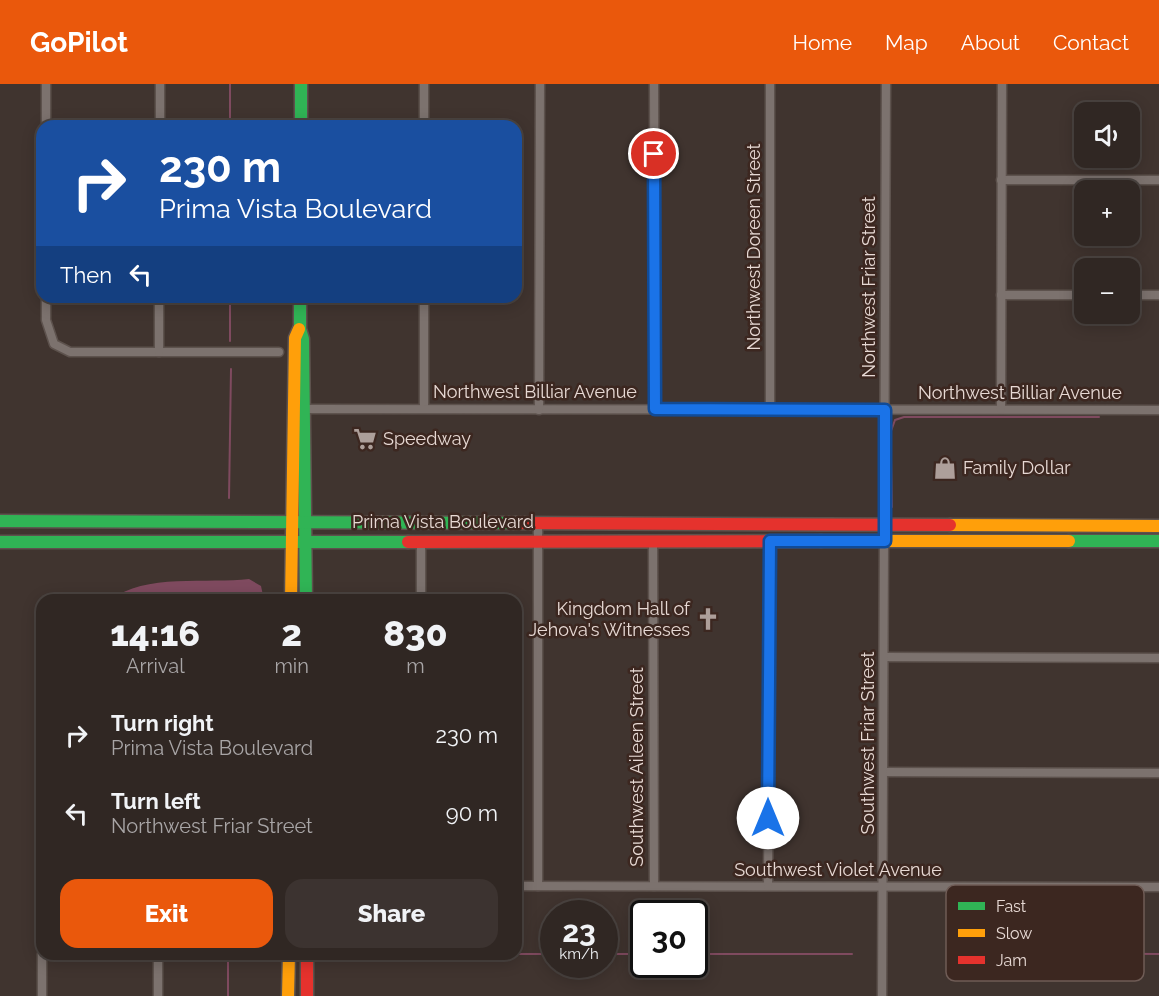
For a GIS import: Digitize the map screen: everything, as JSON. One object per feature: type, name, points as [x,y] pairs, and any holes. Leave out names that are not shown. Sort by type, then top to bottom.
[{"type":"main road","points":[[301,84],[301,120]]},
{"type":"main road","points":[[300,303],[306,409],[306,594]]},
{"type":"main road","points":[[291,594],[295,338],[300,329]]},
{"type":"main road","name":"Prima Vista Boulevard","points":[[4,521],[885,527],[1159,526]]},
{"type":"main road","name":"Prima Vista Boulevard","points":[[4,542],[98,544],[292,540],[421,542],[538,540],[1159,541]]},
{"type":"main road","points":[[288,996],[289,960]]},
{"type":"main road","points":[[307,960],[307,996]]},
{"type":"street","points":[[46,84],[46,120]]},
{"type":"street","points":[[160,84],[160,120]]},
{"type":"street","points":[[424,84],[424,120]]},
{"type":"street","points":[[539,410],[540,84]]},
{"type":"street","points":[[654,84],[655,409]]},
{"type":"street","name":"Northwest Doreen Street","points":[[770,84],[770,410]]},
{"type":"street","name":"Northwest Friar Street","points":[[885,527],[886,84]]},
{"type":"street","points":[[1001,409],[1002,84]]},
{"type":"street","points":[[1001,180],[1159,180]]},
{"type":"street","points":[[1001,295],[1074,295]]},
{"type":"street","points":[[1140,295],[1159,295]]},
{"type":"street","points":[[46,303],[46,320],[54,344],[70,352],[279,352]]},
{"type":"street","points":[[159,303],[159,352]]},
{"type":"street","points":[[424,303],[424,408]]},
{"type":"street","name":"Northwest Billiar Avenue","points":[[306,409],[1159,410]]},
{"type":"street","points":[[538,525],[538,886]]},
{"type":"street","name":"Southwest Friar Street","points":[[882,996],[885,527]]},
{"type":"street","name":"Southwest Aileen Street","points":[[652,540],[654,886]]},
{"type":"street","points":[[768,886],[770,541]]},
{"type":"street","points":[[421,542],[421,594]]},
{"type":"street","points":[[885,657],[1159,657]]},
{"type":"street","points":[[885,772],[1159,773]]},
{"type":"street","name":"Southwest Violet Avenue","points":[[522,886],[946,887]]},
{"type":"street","points":[[42,960],[42,996]]},
{"type":"street","points":[[158,960],[158,996]]},
{"type":"shaded area","points":[[249,579],[261,586],[263,594],[122,594],[141,586],[158,583]]},
{"type":"waterway","points":[[230,84],[230,120]]},
{"type":"waterway","points":[[230,303],[230,341]]},
{"type":"waterway","points":[[229,498],[231,369]]},
{"type":"waterway","points":[[891,431],[895,420],[904,417],[1099,417]]},
{"type":"waterway","points":[[891,459],[892,507]]},
{"type":"waterway","points":[[522,954],[540,954]]},
{"type":"waterway","points":[[618,954],[630,954]]},
{"type":"waterway","points":[[708,954],[852,954]]},
{"type":"waterway","points":[[1144,954],[1159,954]]},
{"type":"waterway","points":[[228,960],[228,996]]},
{"type":"traffic: fast","points":[[301,84],[301,120]]},
{"type":"traffic: fast","points":[[300,303],[300,329],[303,339],[306,594]]},
{"type":"traffic: fast","points":[[0,521],[516,523]]},
{"type":"traffic: fast","points":[[1069,541],[1159,541]]},
{"type":"traffic: fast","points":[[0,542],[408,542]]},
{"type":"traffic: slow","points":[[291,594],[295,338],[299,329]]},
{"type":"traffic: slow","points":[[950,525],[1159,526]]},
{"type":"traffic: slow","points":[[821,541],[1069,541]]},
{"type":"traffic: slow","points":[[288,996],[289,960]]},
{"type":"traffic: jam","points":[[516,523],[950,525]]},
{"type":"traffic: jam","points":[[408,542],[821,541]]},
{"type":"traffic: jam","points":[[307,960],[307,996]]},
{"type":"place","name":"Speedway","points":[[365,439]]},
{"type":"place","name":"Family Dollar","points":[[945,468]]},
{"type":"place","name":"Kingdom Hall of Jehova's Witnesses","points":[[708,619]]},
{"type":"route","points":[[654,154],[655,409],[885,410],[885,541],[770,541],[768,818]]}]
